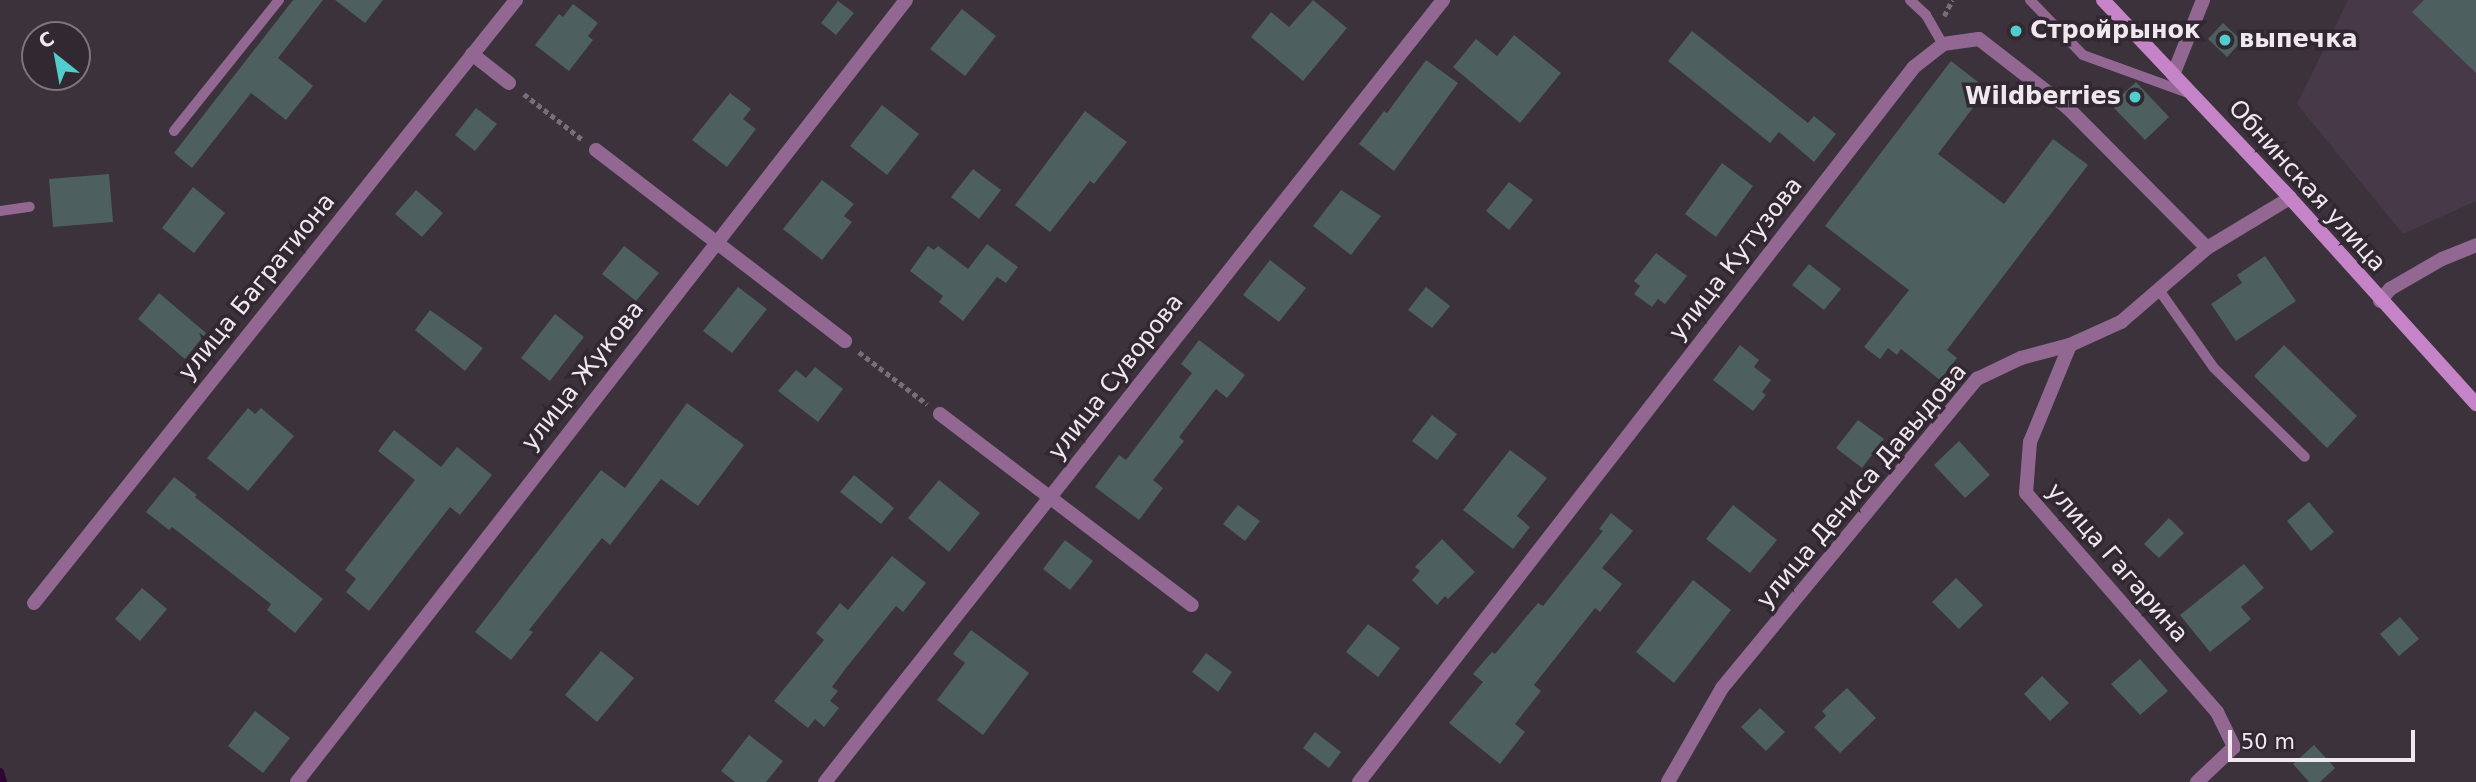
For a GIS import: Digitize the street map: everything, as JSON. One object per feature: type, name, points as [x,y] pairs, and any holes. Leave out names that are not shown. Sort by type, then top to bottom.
[{"type":"street","name":"улица Багратиона","points":[[34,603],[516,0]]},
{"type":"street","name":"улица Жукова","points":[[297,782],[906,0]]},
{"type":"street","name":"улица Суворова","points":[[825,782],[1443,0]]},
{"type":"street","name":"Обнинская улица","points":[[2104,0],[2290,198],[2380,301],[2476,404]]},
{"type":"street","points":[[2173,75],[2203,0]]},
{"type":"street","name":"улица Кутузова","points":[[1359,782],[1914,67],[1943,44],[1979,38],[2067,108],[2207,248]]},
{"type":"street","points":[[472,54],[509,83]]},
{"type":"street","points":[[596,150],[845,341]]},
{"type":"street","name":"улица Дениса Давыдова","points":[[1668,782],[1722,688],[1977,379],[2021,358],[2070,345],[2121,323],[2207,248],[2290,198]]},
{"type":"street","points":[[2380,301],[2390,289],[2442,259],[2476,245]]},
{"type":"street","name":"улица Гагарина","points":[[2070,345],[2030,442],[2026,493],[2217,712],[2234,747],[2197,782]]},
{"type":"street","points":[[940,414],[1192,606]]},
{"type":"lane","points":[[174,131],[279,0]]},
{"type":"lane","points":[[1910,0],[1926,15],[1943,44]]},
{"type":"lane","points":[[2030,0],[2083,55],[2191,94]]},
{"type":"lane","points":[[0,211],[30,207]]},
{"type":"lane","points":[[2159,290],[2214,368],[2305,457]]},
{"type":"path","points":[[1945,14],[1952,0]]},
{"type":"path","points":[[509,83],[596,150]]},
{"type":"path","points":[[845,341],[940,414]]},
{"type":"shaded area","points":[[2348,0],[2476,0],[2476,201],[2403,234],[2297,104]]},
{"type":"building","points":[[293,0],[323,0],[278,58],[313,86],[286,120],[251,93],[192,168],[174,153]]},
{"type":"building","points":[[335,0],[383,0],[365,23]]},
{"type":"building","points":[[1313,0],[1347,28],[1303,81],[1251,37],[1271,12],[1289,27]]},
{"type":"building","points":[[2424,0],[2476,0],[2476,73],[2412,12]]},
{"type":"building","points":[[838,1],[854,13],[836,35],[821,23]]},
{"type":"building","points":[[573,4],[598,23],[588,36],[593,40],[569,71],[535,45],[559,14],[563,17]]},
{"type":"building","points":[[962,9],[996,36],[965,76],[930,49]]},
{"type":"building","name":"выпечка","points":[[2223,23],[2242,41],[2227,57],[2208,39]]},
{"type":"building","points":[[1692,31],[1808,123],[1814,116],[1836,134],[1814,162],[1779,132],[1770,143],[1668,61]]},
{"type":"building","points":[[1514,35],[1561,73],[1520,123],[1453,67],[1476,39],[1497,56]]},
{"type":"building","points":[[1426,60],[1458,83],[1394,171],[1359,144],[1384,111],[1387,113]]},
{"type":"building","points":[[1951,61],[1987,89],[1938,154],[2004,204],[2053,139],[2088,165],[1947,350],[1957,358],[1940,380],[1901,349],[1897,355],[1888,348],[1880,359],[1864,347],[1909,290],[1825,226]]},
{"type":"building","points":[[2136,82],[2169,117],[2145,140],[2111,105]]},
{"type":"building","points":[[730,93],[751,109],[743,119],[756,129],[727,167],[692,140]]},
{"type":"building","points":[[882,105],[919,134],[887,175],[850,146]]},
{"type":"building","points":[[476,108],[497,124],[475,151],[455,135]]},
{"type":"building","points":[[1085,111],[1127,142],[1094,184],[1090,181],[1050,232],[1015,205]]},
{"type":"building","points":[[1722,163],[1753,186],[1716,237],[1685,214]]},
{"type":"building","points":[[973,169],[1001,190],[979,219],[951,197]]},
{"type":"building","points":[[109,174],[113,222],[53,227],[49,179]]},
{"type":"building","points":[[822,180],[854,204],[844,216],[852,222],[822,260],[783,229]]},
{"type":"building","points":[[1509,182],[1533,200],[1509,230],[1486,211]]},
{"type":"building","points":[[193,187],[225,213],[194,253],[162,228]]},
{"type":"building","points":[[416,190],[443,213],[422,237],[395,214]]},
{"type":"building","points":[[1341,190],[1381,216],[1351,255],[1313,226]]},
{"type":"building","points":[[987,244],[1018,267],[1006,283],[997,277],[963,321],[939,302],[943,296],[910,271],[928,246],[934,250],[938,246],[968,269]]},
{"type":"building","points":[[624,246],[659,273],[636,301],[602,274]]},
{"type":"building","points":[[1656,253],[1687,276],[1665,304],[1658,299],[1652,307],[1634,294],[1640,286],[1634,281]]},
{"type":"building","points":[[2265,256],[2296,301],[2236,341],[2211,304],[2242,283],[2237,275]]},
{"type":"building","points":[[1270,260],[1306,288],[1279,322],[1243,295]]},
{"type":"building","points":[[1809,264],[1841,289],[1824,310],[1792,285]]},
{"type":"building","points":[[738,287],[767,309],[732,353],[703,331]]},
{"type":"building","points":[[1426,287],[1450,306],[1432,328],[1408,310]]},
{"type":"building","points":[[159,293],[206,333],[185,359],[138,319]]},
{"type":"building","points":[[430,310],[483,348],[465,371],[415,330]]},
{"type":"building","points":[[555,314],[584,337],[550,381],[521,358]]},
{"type":"building","points":[[1199,340],[1245,375],[1227,398],[1216,389],[1179,437],[1184,441],[1153,480],[1163,488],[1139,520],[1095,487],[1119,455],[1126,460],[1192,373],[1181,364]]},
{"type":"building","points":[[1740,345],[1759,360],[1754,367],[1771,380],[1762,392],[1766,395],[1753,411],[1713,380]]},
{"type":"building","points":[[2284,345],[2357,416],[2327,448],[2254,376]]},
{"type":"building","points":[[815,367],[843,389],[818,422],[778,391],[796,370],[806,378]]},
{"type":"building","points":[[687,403],[744,445],[698,506],[661,479],[610,545],[602,538],[529,630],[533,632],[511,660],[475,632],[601,470],[625,488]]},
{"type":"building","points":[[248,408],[255,414],[261,408],[294,436],[248,491],[207,458]]},
{"type":"building","points":[[1432,415],[1457,434],[1437,460],[1412,441]]},
{"type":"building","points":[[1858,420],[1884,439],[1862,468],[1836,448]]},
{"type":"building","points":[[394,430],[441,467],[457,447],[492,475],[460,515],[450,507],[369,611],[346,592],[356,579],[345,570],[415,480],[378,451]]},
{"type":"building","points":[[1959,441],[1990,475],[1965,498],[1934,465]]},
{"type":"building","points":[[1510,450],[1547,478],[1517,516],[1530,527],[1513,549],[1463,510]]},
{"type":"building","points":[[854,475],[894,508],[881,524],[840,492]]},
{"type":"building","points":[[174,477],[197,495],[195,497],[323,599],[295,633],[267,610],[271,604],[172,527],[169,530],[146,512]]},
{"type":"building","points":[[939,480],[980,513],[949,552],[908,518]]},
{"type":"building","points":[[2309,502],[2334,532],[2311,551],[2287,521]]},
{"type":"building","points":[[1238,505],[1260,521],[1245,541],[1223,524]]},
{"type":"building","points":[[1733,505],[1777,540],[1750,573],[1706,539]]},
{"type":"building","points":[[1611,513],[1633,531],[1602,568],[1622,584],[1600,612],[1595,608],[1534,685],[1541,691],[1515,724],[1525,732],[1500,764],[1449,723],[1483,682],[1473,674],[1492,652],[1495,654],[1538,603],[1543,606],[1603,531],[1599,529]]},
{"type":"building","points":[[2169,518],[2184,533],[2159,558],[2144,544]]},
{"type":"building","points":[[1442,539],[1475,572],[1448,599],[1445,596],[1437,605],[1412,580],[1420,571],[1415,567]]},
{"type":"building","points":[[1065,540],[1093,561],[1070,590],[1043,569]]},
{"type":"building","points":[[892,556],[926,583],[903,612],[896,606],[832,687],[838,691],[830,701],[839,708],[824,727],[815,719],[808,728],[774,701],[824,640],[816,633],[840,603],[848,610]]},
{"type":"building","points":[[2244,564],[2264,588],[2241,607],[2251,619],[2210,652],[2180,615]]},
{"type":"building","points":[[1956,578],[1983,605],[1959,629],[1932,602]]},
{"type":"building","points":[[1693,580],[1731,610],[1674,683],[1636,652]]},
{"type":"building","points":[[142,588],[167,609],[140,641],[115,619]]},
{"type":"building","points":[[2400,617],[2419,639],[2399,656],[2380,634]]},
{"type":"building","points":[[1368,624],[1400,648],[1378,677],[1346,652]]},
{"type":"building","points":[[971,630],[1029,673],[983,735],[937,700],[965,663],[953,654]]},
{"type":"building","points":[[601,651],[634,678],[597,722],[565,695]]},
{"type":"building","points":[[1206,653],[1232,672],[1218,692],[1192,672]]},
{"type":"building","points":[[2140,659],[2168,691],[2140,715],[2111,684]]},
{"type":"building","points":[[2042,676],[2069,703],[2050,721],[2024,694]]},
{"type":"building","points":[[1847,688],[1876,718],[1840,753],[1814,727],[1826,716],[1822,711]]},
{"type":"building","points":[[1760,708],[1785,732],[1766,751],[1741,727]]},
{"type":"building","points":[[255,711],[290,738],[263,773],[228,746]]},
{"type":"building","points":[[1315,732],[1341,752],[1329,768],[1303,748]]},
{"type":"building","points":[[749,735],[783,761],[766,782],[735,782],[721,771]]},
{"type":"building","points":[[2314,745],[2335,768],[2320,782],[2309,782],[2293,764]]},
{"type":"waterway","points":[[0,772],[3,782]]},
{"type":"place","name":"Стройрынок","points":[[2016,31]]},
{"type":"place","name":"выпечка","points":[[2225,40]]},
{"type":"place","name":"Wildberries","points":[[2135,97]]}]
